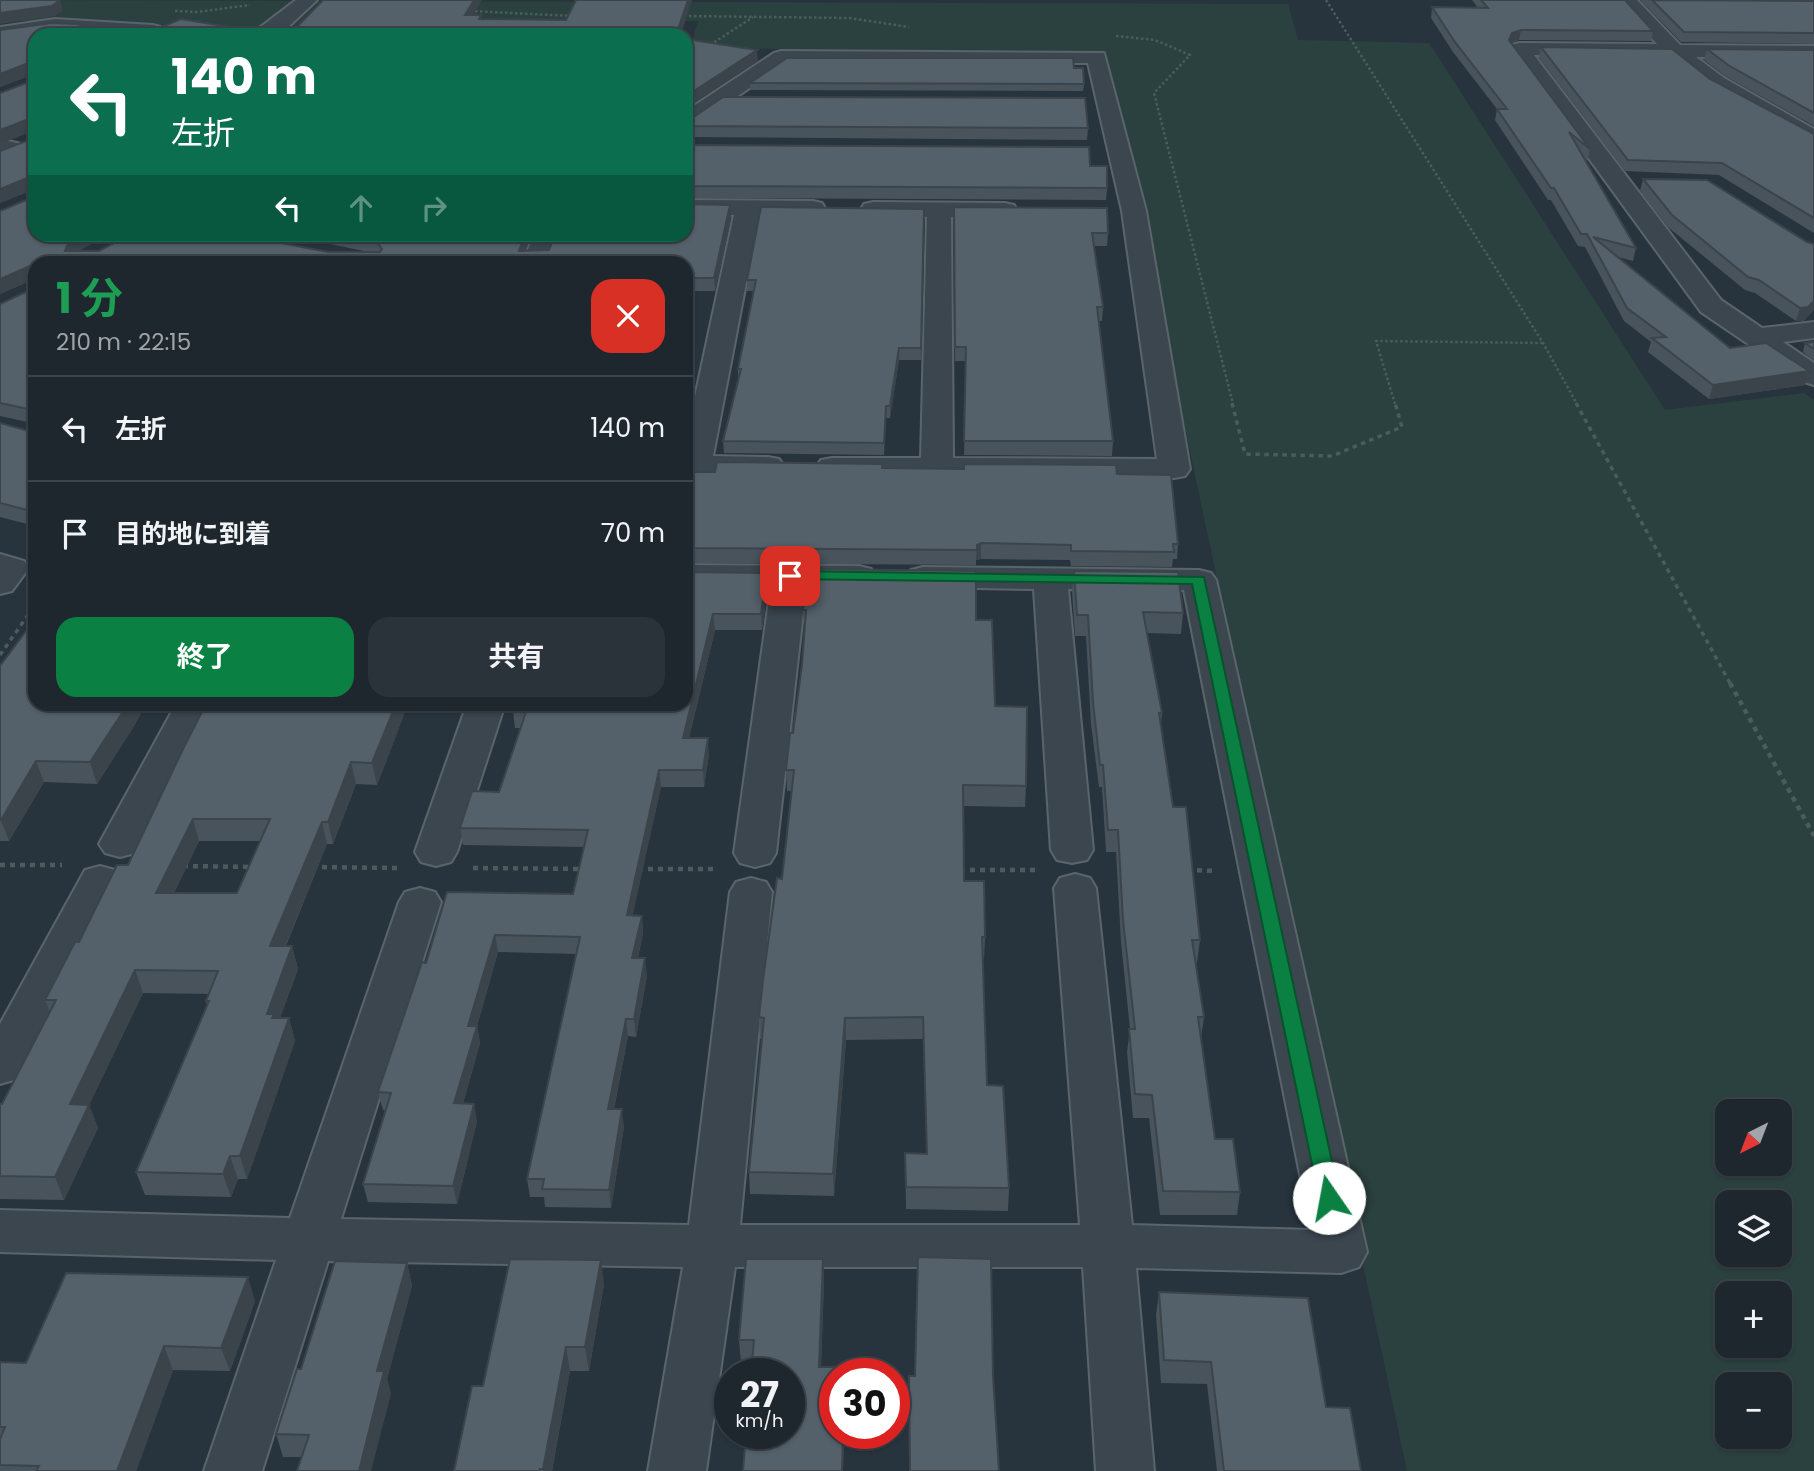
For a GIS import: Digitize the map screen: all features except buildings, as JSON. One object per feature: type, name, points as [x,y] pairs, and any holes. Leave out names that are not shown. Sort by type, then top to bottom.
[{"type":"street","points":[[273,28],[307,0]]},
{"type":"street","points":[[1626,0],[1673,50],[1716,83],[1814,138]]},
{"type":"street","points":[[0,33],[17,27],[86,28]]},
{"type":"street","points":[[1814,52],[1519,49],[1711,306],[1814,376]]},
{"type":"street","points":[[693,116],[781,57],[1097,57],[1119,150],[1120,211],[1174,469],[693,465]]},
{"type":"street","points":[[719,99],[761,99]]},
{"type":"street","points":[[1080,101],[1108,101]]},
{"type":"street","points":[[4,150],[28,141]]},
{"type":"street","points":[[1091,150],[1119,150]]},
{"type":"street","points":[[1618,181],[1644,182]]},
{"type":"street","points":[[693,207],[1022,210]]},
{"type":"street","points":[[693,456],[748,208]]},
{"type":"street","points":[[937,468],[939,209]]},
{"type":"street","points":[[1756,337],[1814,330]]},
{"type":"street","points":[[0,1231],[308,1240],[712,1246],[1108,1246],[1341,1252],[1199,580],[693,575]]},
{"type":"street","points":[[677,1471],[712,1246],[745,872],[790,576]]},
{"type":"street","points":[[1050,578],[1064,869],[1108,1246],[1125,1471]]},
{"type":"street","points":[[0,1067],[96,863],[191,711]]},
{"type":"street","points":[[233,1471],[484,711]]},
{"type":"path","points":[[1326,0],[1543,343],[1814,836]]},
{"type":"path","points":[[465,10],[580,16]]},
{"type":"path","points":[[674,16],[849,18],[917,28]]},
{"type":"path","points":[[708,46],[755,16]]},
{"type":"path","points":[[1110,36],[1138,36],[1168,42],[1191,55],[1154,93],[1245,454],[1332,456],[1402,427],[1376,341],[1543,343]]},
{"type":"path","points":[[0,655],[28,615]]},
{"type":"path","points":[[0,865],[96,863]]},
{"type":"path","points":[[179,866],[262,867]]},
{"type":"path","points":[[304,867],[432,873],[592,869]]},
{"type":"path","points":[[632,869],[745,872]]},
{"type":"path","points":[[948,870],[1064,869]]},
{"type":"path","points":[[1180,870],[1260,871]]},
{"type":"green space","points":[[0,0],[1288,4],[1298,40],[1429,43],[1665,410],[1804,393],[1814,400],[1814,1471],[1407,1471],[1105,52],[693,48],[698,21],[413,21],[248,28],[0,20]]},
{"type":"route","points":[[790,576],[1199,580],[1329,1198]]}]
